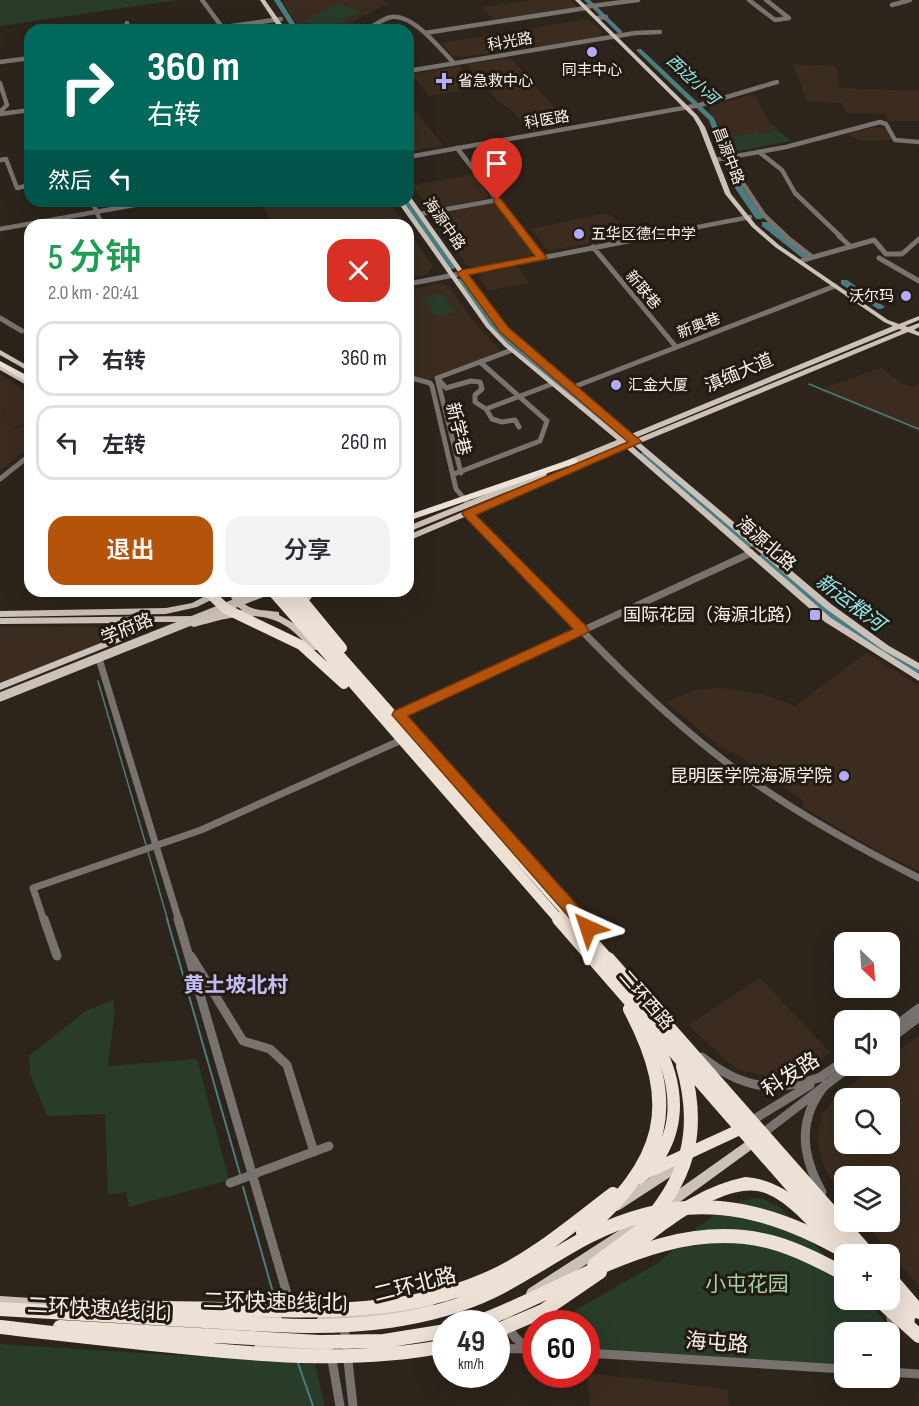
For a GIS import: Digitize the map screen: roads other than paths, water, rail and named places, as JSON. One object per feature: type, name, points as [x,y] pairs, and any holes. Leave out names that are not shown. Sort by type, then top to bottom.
[{"type":"highway","points":[[0,354],[24,368]]},
{"type":"highway","points":[[0,365],[24,379]]},
{"type":"highway","points":[[414,517],[576,463]]},
{"type":"highway","points":[[213,597],[226,609],[280,633],[310,651],[398,740]]},
{"type":"highway","points":[[277,597],[398,740],[579,942],[838,1244]]},
{"type":"highway","points":[[288,597],[859,1244]]},
{"type":"highway","points":[[300,597],[325,625],[369,688]]},
{"type":"highway","points":[[538,1266],[594,1225],[629,1190],[648,1158],[659,1113],[657,1069],[645,1035],[625,1002],[579,942]]},
{"type":"highway","points":[[552,1290],[602,1260],[650,1222],[679,1180],[692,1139],[692,1097],[680,1057],[650,1011],[608,959]]},
{"type":"highway","points":[[640,1178],[663,1151],[675,1112],[675,1090],[669,1066],[649,1031]]},
{"type":"highway","points":[[0,1308],[324,1312],[367,1310],[406,1304],[463,1288],[508,1268],[613,1194],[640,1178],[736,1131]]},
{"type":"highway","points":[[510,1325],[552,1306],[711,1193],[734,1185],[754,1184],[774,1191],[795,1206],[835,1244]]},
{"type":"highway","points":[[538,1266],[615,1223],[654,1210],[683,1206],[724,1208],[776,1219],[811,1232],[834,1247]]},
{"type":"highway","points":[[510,1310],[605,1265],[650,1247],[679,1239],[706,1237],[749,1239],[779,1245],[812,1256],[834,1268]]},
{"type":"highway","name":"二环快速B线(北)","points":[[0,1308],[274,1326],[346,1326],[408,1318],[452,1307],[496,1290],[538,1266]]},
{"type":"highway","points":[[900,1290],[919,1313]]},
{"type":"highway","points":[[900,1295],[919,1313]]},
{"type":"highway","points":[[894,1310],[919,1334]]},
{"type":"highway","points":[[0,1327],[295,1357],[384,1355],[432,1349]]},
{"type":"highway","name":"二环快速A线(北)","points":[[0,1327],[320,1342],[384,1341],[432,1333]]},
{"type":"main road","points":[[262,0],[282,24]]},
{"type":"main road","points":[[268,0],[280,24]]},
{"type":"main road","name":"昌源中路","points":[[578,0],[614,36]]},
{"type":"main road","name":"昌源中路","points":[[586,7],[689,108],[700,123],[717,160],[728,194],[748,217],[777,246],[835,286],[899,325]]},
{"type":"main road","name":"海源中路","points":[[414,206],[504,330],[629,442]]},
{"type":"main road","name":"昌源中路","points":[[748,217],[770,237],[899,325]]},
{"type":"main road","name":"海源中路","points":[[414,221],[488,326],[552,384],[629,442]]},
{"type":"main road","name":"滇缅大道","points":[[629,442],[919,318]]},
{"type":"main road","points":[[899,325],[915,330]]},
{"type":"main road","name":"滇缅大道","points":[[491,498],[915,330]]},
{"type":"main road","points":[[0,365],[24,379]]},
{"type":"main road","name":"海源北路","points":[[629,442],[828,620],[919,678]]},
{"type":"main road","name":"海源北路","points":[[629,442],[828,606],[886,648],[919,667]]},
{"type":"main road","name":"滇缅大道","points":[[414,534],[468,514],[576,463]]},
{"type":"main road","points":[[414,525],[491,498]]},
{"type":"main road","points":[[414,533],[491,498]]},
{"type":"main road","points":[[414,524],[465,500]]},
{"type":"main road","points":[[0,614],[166,611],[200,603],[211,597]]},
{"type":"main road","points":[[235,597],[238,603],[254,612]]},
{"type":"main road","name":"学府路","points":[[0,689],[236,597]]},
{"type":"main road","name":"学府路","points":[[0,699],[251,597]]},
{"type":"main road","points":[[270,614],[293,610],[308,597]]},
{"type":"main road","name":"二环西路","points":[[312,597],[315,615],[335,643],[834,1206]]},
{"type":"main road","name":"学府路","points":[[0,699],[196,623],[220,616],[254,612],[270,614]]},
{"type":"main road","name":"二环西路","points":[[270,614],[292,626],[318,651],[398,740],[748,1145],[837,1244]]},
{"type":"main road","points":[[0,621],[132,620],[220,616]]},
{"type":"main road","points":[[0,689],[136,632],[141,627],[139,622],[132,620]]},
{"type":"main road","points":[[123,638],[133,642],[131,649]]},
{"type":"main road","points":[[318,651],[317,646],[321,642],[335,643]]},
{"type":"main road","name":"二环北路","points":[[0,1302],[294,1319],[344,1318],[420,1307],[454,1297],[494,1281],[531,1261],[756,1118]]},
{"type":"main road","points":[[498,1310],[514,1303],[683,1195],[767,1130]]},
{"type":"main road","name":"二环西路","points":[[857,1232],[867,1244]]},
{"type":"main road","points":[[900,1280],[919,1302]]},
{"type":"main road","points":[[892,1310],[919,1341]]},
{"type":"main road","points":[[0,1327],[271,1348],[348,1347],[432,1334]]},
{"type":"street","points":[[202,0],[219,24]]},
{"type":"street","points":[[425,33],[638,0]]},
{"type":"street","points":[[749,0],[775,20],[789,18],[766,0]]},
{"type":"street","points":[[892,5],[910,0]]},
{"type":"street","points":[[378,24],[395,16],[412,24]]},
{"type":"street","points":[[598,18],[606,16]]},
{"type":"street","points":[[253,24],[278,20]]},
{"type":"street","points":[[414,26],[425,33],[454,63]]},
{"type":"street","name":"科光路","points":[[414,70],[625,34],[660,32]]},
{"type":"street","points":[[1,60],[24,58]]},
{"type":"street","name":"科医路","points":[[414,156],[689,108],[777,82]]},
{"type":"street","points":[[0,83],[7,105],[0,113]]},
{"type":"street","points":[[0,113],[24,111]]},
{"type":"street","points":[[717,160],[880,122],[886,124],[895,140],[919,141]]},
{"type":"street","points":[[457,148],[542,258]]},
{"type":"street","points":[[759,152],[782,170],[795,193],[850,246]]},
{"type":"street","points":[[0,160],[6,159],[17,188],[24,186]]},
{"type":"street","points":[[742,182],[756,207],[767,220],[812,257]]},
{"type":"street","points":[[420,214],[497,200]]},
{"type":"street","points":[[94,207],[99,219]]},
{"type":"street","points":[[56,219],[124,207]]},
{"type":"street","points":[[414,283],[748,217]]},
{"type":"street","points":[[0,229],[24,225]]},
{"type":"street","points":[[803,260],[874,240],[876,246],[886,254],[902,254],[919,239]]},
{"type":"street","name":"新联巷","points":[[593,248],[676,347]]},
{"type":"street","points":[[879,258],[919,281]]},
{"type":"street","name":"新奥巷","points":[[571,388],[835,286]]},
{"type":"street","points":[[0,318],[22,331]]},
{"type":"street","points":[[461,473],[436,382],[437,378],[512,350]]},
{"type":"street","points":[[454,474],[540,441],[547,421],[480,362]]},
{"type":"street","name":"新学巷","points":[[414,378],[436,382],[456,489],[465,500]]},
{"type":"street","points":[[436,382],[451,389],[472,381],[480,382],[482,389],[474,399],[477,405],[486,409],[492,419],[502,422],[515,420],[519,427]]},
{"type":"street","points":[[486,409],[552,384]]},
{"type":"street","points":[[0,479],[24,460]]},
{"type":"street","points":[[468,514],[582,630],[683,727],[751,781],[842,838],[919,878]]},
{"type":"street","points":[[399,715],[751,553]]},
{"type":"street","points":[[100,662],[150,847],[203,1003],[294,1319]]},
{"type":"street","points":[[57,956],[33,888],[201,830],[398,740]]},
{"type":"street","points":[[188,951],[243,1041],[270,1049],[287,1065],[314,1152]]},
{"type":"street","points":[[203,1003],[216,996]]},
{"type":"street","points":[[900,1022],[919,1008]]},
{"type":"street","points":[[900,1031],[919,1017]]},
{"type":"street","points":[[701,1056],[726,1075],[759,1087],[791,1087],[824,1080]]},
{"type":"street","name":"科发路","points":[[767,1130],[834,1070]]},
{"type":"street","name":"科发路","points":[[756,1118],[834,1075]]},
{"type":"street","points":[[822,1192],[809,1165],[805,1132],[812,1103],[824,1080]]},
{"type":"street","points":[[230,1183],[329,1146]]},
{"type":"street","points":[[514,1303],[508,1315],[509,1330],[522,1345]]},
{"type":"street","points":[[344,1318],[352,1406]]},
{"type":"street","points":[[328,1319],[340,1406]]},
{"type":"street","points":[[348,1347],[432,1347]]},
{"type":"street","name":"海屯路","points":[[600,1354],[834,1368]]},
{"type":"street","points":[[900,1373],[919,1374]]},
{"type":"waterway","name":"新运粮河","points":[[277,0],[292,24]]},
{"type":"waterway","name":"西边小河","points":[[587,0],[620,32]]},
{"type":"waterway","name":"西边小河","points":[[639,50],[712,119],[739,188],[759,217]]},
{"type":"waterway","name":"新运粮河","points":[[410,207],[451,267]]},
{"type":"waterway","name":"西边小河","points":[[765,224],[804,255]]},
{"type":"waterway","name":"新运粮河","points":[[461,281],[501,334],[612,429]]},
{"type":"waterway","name":"西边小河","points":[[844,282],[881,307]]},
{"type":"waterway","points":[[809,384],[919,429]]},
{"type":"waterway","points":[[644,455],[749,545]]},
{"type":"waterway","name":"新运粮河","points":[[763,557],[853,632],[919,671]]},
{"type":"waterway","points":[[98,681],[146,845]]},
{"type":"waterway","points":[[148,852],[168,921]]},
{"type":"waterway","points":[[167,919],[240,1174]]},
{"type":"waterway","points":[[243,1187],[276,1303]]},
{"type":"waterway","points":[[298,1363],[313,1406]]},
{"type":"place","name":"同丰中心","points":[[592,52]]},
{"type":"place","name":"省急救中心","points":[[444,81]]},
{"type":"place","name":"五华区德仁中学","points":[[579,234]]},
{"type":"place","name":"沃尔玛","points":[[906,296]]},
{"type":"place","name":"汇金大厦","points":[[616,385]]},
{"type":"place","name":"国际花园（海源北路）","points":[[815,615]]},
{"type":"place","name":"昆明医学院海源学院","points":[[844,776]]},
{"type":"district","name":"黄土坡北村","points":[[236,985]]},
{"type":"park label","name":"小屯花园","points":[[747,1284]]}]
